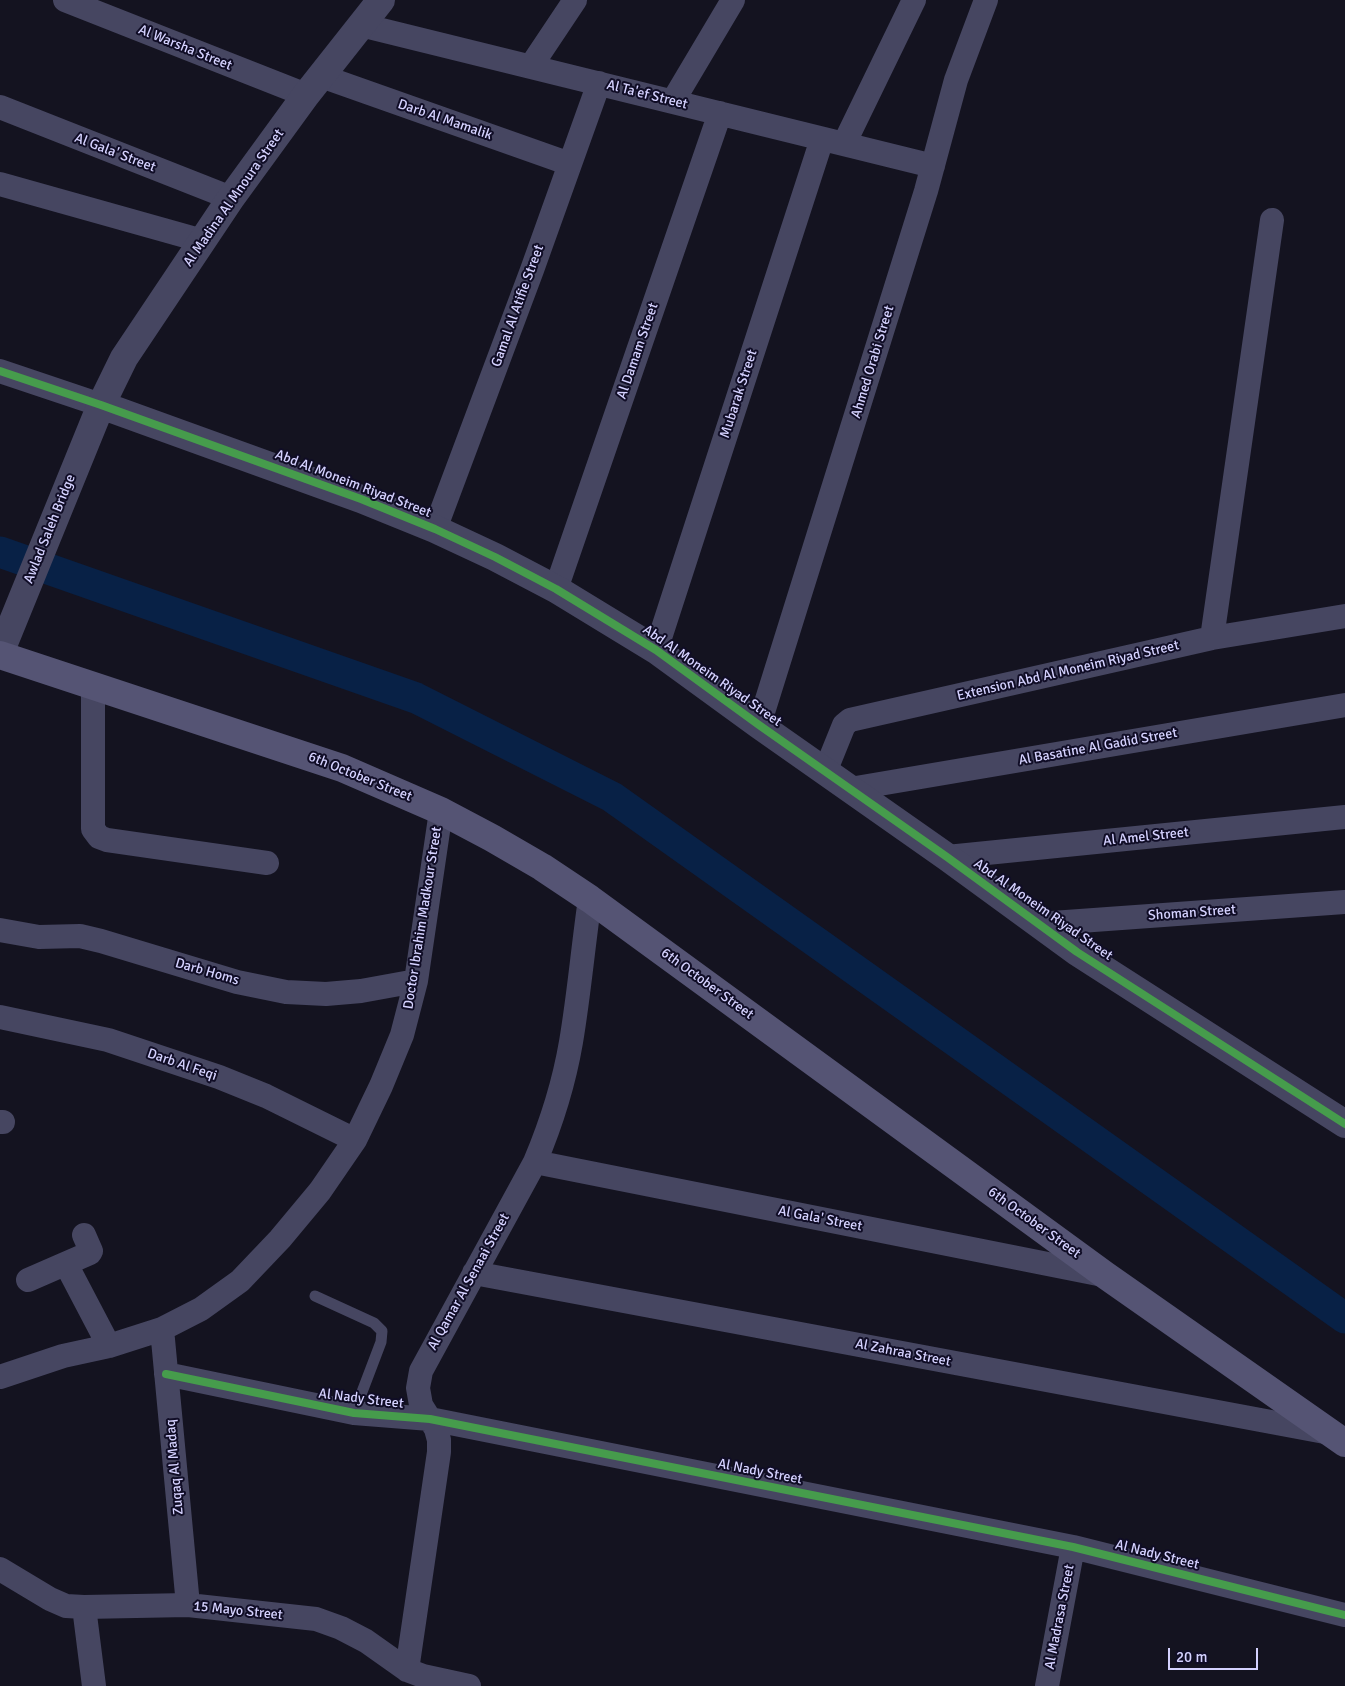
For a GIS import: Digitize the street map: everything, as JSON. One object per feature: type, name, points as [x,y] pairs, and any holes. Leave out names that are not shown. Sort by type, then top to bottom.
[{"type":"main road","name":"6th October Street","points":[[0,654],[342,768],[441,811],[517,852],[590,899],[1105,1275],[1338,1438]]},
{"type":"street","name":"Al Warsha Street","points":[[65,0],[314,86]]},
{"type":"street","name":"Al Madina Al Mnoura Street","points":[[101,405],[124,358],[231,198],[381,0]]},
{"type":"street","points":[[531,66],[575,0]]},
{"type":"street","points":[[673,102],[732,0]]},
{"type":"street","name":"Mubarak Street","points":[[656,650],[833,141],[914,0]]},
{"type":"street","name":"Ahmed Orabi Street","points":[[759,725],[933,166],[956,80],[986,0]]},
{"type":"street","name":"Al Ta'ef Street","points":[[361,25],[933,166]]},
{"type":"street","name":"Gamal Al Atifie Street","points":[[435,529],[599,84]]},
{"type":"street","name":"Darb Al Mamalik","points":[[314,86],[570,164]]},
{"type":"street","name":"Al Gala' Street","points":[[0,107],[231,198]]},
{"type":"street","name":"Al Damam Street","points":[[556,589],[720,113]]},
{"type":"street","points":[[0,184],[203,241]]},
{"type":"street","points":[[1212,638],[1272,220]]},
{"type":"street","name":"Abd Al Moneim Riyad Street","points":[[0,371],[101,405],[362,499],[435,529],[495,557],[556,589],[656,650],[1077,952],[1345,1124]]},
{"type":"street","name":"Awlad Saleh Bridge","points":[[0,654],[101,405]]},
{"type":"street","name":"Extension Abd Al Moneim Riyad Street","points":[[825,772],[844,725],[850,720],[1212,638],[1345,616]]},
{"type":"street","points":[[93,685],[93,829],[98,837],[107,840],[267,863]]},
{"type":"street","name":"Al Basatine Al Gadid Street","points":[[850,789],[1345,705]]},
{"type":"street","name":"Doctor Ibrahim Madkour Street","points":[[0,1377],[63,1356],[109,1346],[162,1330],[201,1309],[240,1281],[280,1239],[320,1191],[355,1140],[381,1086],[402,1035],[416,981],[441,811]]},
{"type":"street","name":"Al Amel Street","points":[[947,857],[1345,817]]},
{"type":"street","name":"Al Qamar Al Senaai Street","points":[[407,1670],[440,1452],[436,1429],[421,1404],[418,1388],[421,1371],[535,1162],[556,1101],[571,1043],[590,899]]},
{"type":"street","name":"Shoman Street","points":[[1038,924],[1345,902]]},
{"type":"street","name":"Darb Homs","points":[[0,930],[39,937],[80,936],[237,982],[286,992],[326,994],[361,991],[416,981]]},
{"type":"street","name":"Darb Al Feqi","points":[[0,1017],[108,1040],[219,1077],[266,1096],[355,1140]]},
{"type":"street","name":"Al Gala' Street","points":[[535,1162],[1105,1275]]},
{"type":"street","points":[[28,1280],[91,1252],[84,1235]]},
{"type":"street","points":[[66,1264],[109,1346]]},
{"type":"street","name":"Al Zahraa Street","points":[[474,1273],[1338,1438]]},
{"type":"street","name":"Zuqaq Al Madaq","points":[[162,1330],[188,1605]]},
{"type":"street","name":"Al Nady Street","points":[[166,1374],[354,1413],[430,1419],[1073,1547],[1345,1615]]},
{"type":"street","name":"Al Madrasa Street","points":[[1047,1686],[1073,1547]]},
{"type":"street","name":"15 Mayo Street","points":[[0,1570],[50,1599],[66,1606],[188,1605],[316,1619],[342,1628],[366,1641],[407,1670],[424,1676],[470,1686]]},
{"type":"street","points":[[84,1607],[94,1686]]},
{"type":"lane","points":[[315,1296],[374,1323],[382,1331],[381,1342],[354,1413]]},
{"type":"waterway","points":[[0,552],[416,698],[612,797],[1345,1318]]},
{"type":"cycle path","points":[[0,371],[101,405],[361,499],[435,529],[495,557],[556,589],[656,650],[1077,952],[1345,1124]]},
{"type":"cycle path","points":[[166,1374],[354,1413],[430,1419],[1073,1547],[1345,1615]]}]
